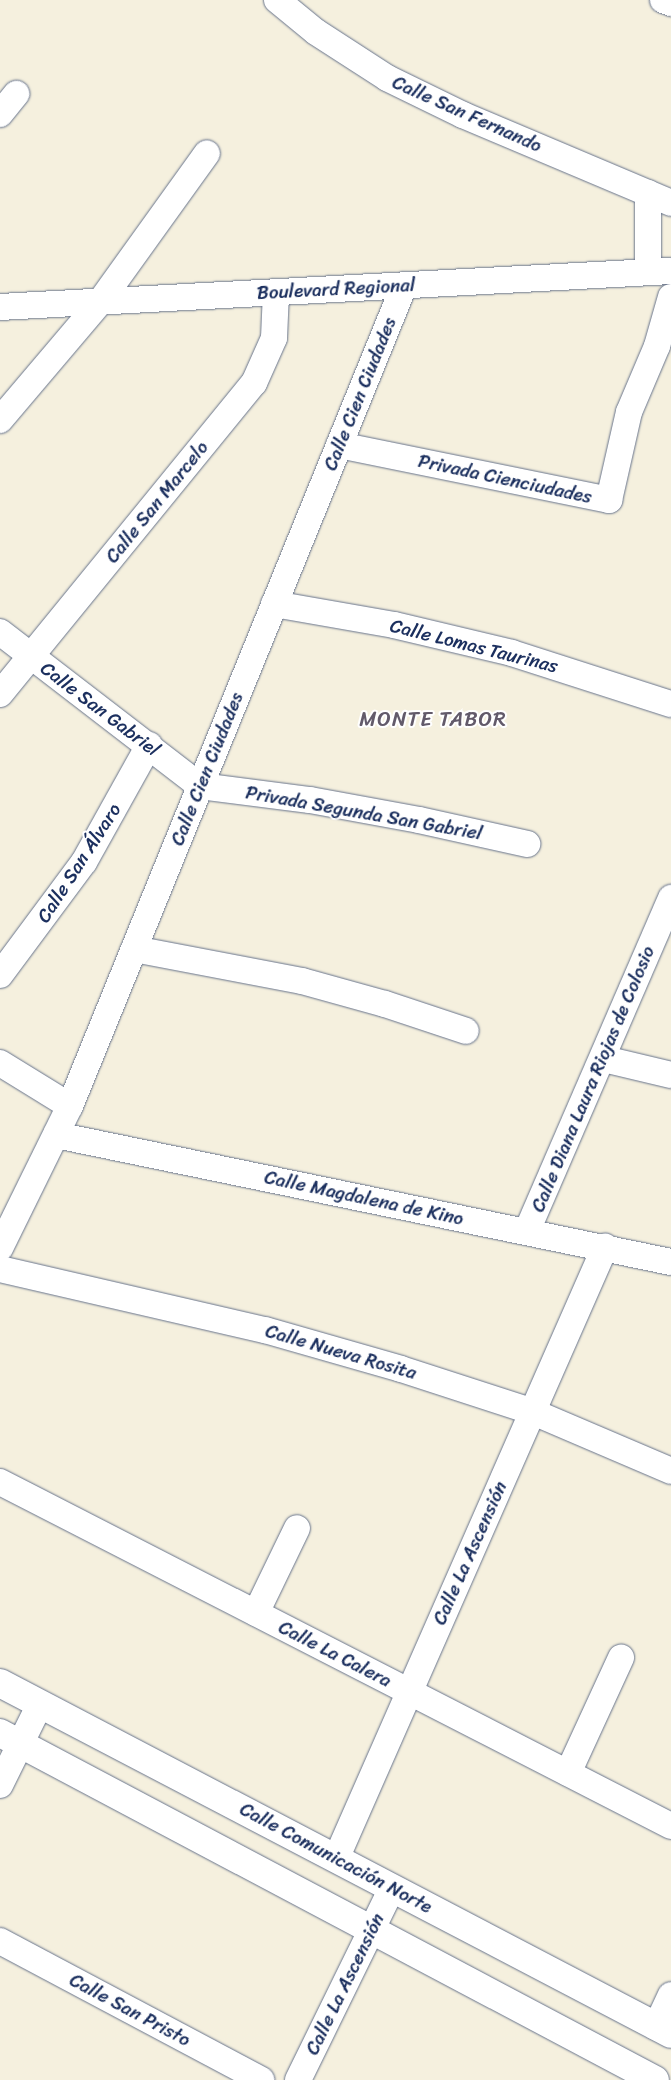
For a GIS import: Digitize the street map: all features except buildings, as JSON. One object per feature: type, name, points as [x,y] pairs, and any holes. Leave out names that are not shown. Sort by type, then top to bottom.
[{"type":"street","name":"Calle San Fernando","points":[[278,0],[316,32],[387,78],[463,115],[659,198]]},
{"type":"street","points":[[663,0],[671,3]]},
{"type":"street","points":[[0,420],[100,302],[207,153]]},
{"type":"street","points":[[659,198],[660,272]]},
{"type":"street","name":"Boulevard Regional","points":[[0,307],[660,272]]},
{"type":"street","name":"Calle Cien Ciudades","points":[[0,1248],[70,1106],[404,286]]},
{"type":"street","name":"Calle San Marcelo","points":[[0,694],[254,383],[274,338],[276,293]]},
{"type":"street","name":"Privada Cienciudades","points":[[339,445],[608,500],[629,412],[656,346],[671,297]]},
{"type":"street","name":"Calle Lomas Taurinas","points":[[274,604],[394,625],[512,653],[671,704]]},
{"type":"street","name":"Calle San Gabriel","points":[[0,632],[200,786]]},
{"type":"street","name":"Calle San Álvaro","points":[[0,975],[84,862],[149,745]]},
{"type":"street","name":"Privada Segunda San Gabriel","points":[[200,786],[310,800],[420,820],[527,844]]},
{"type":"street","name":"Calle Diana Laura Riojas de Colosio","points":[[527,1231],[604,1059],[671,898]]},
{"type":"street","points":[[134,949],[302,981],[385,1004],[466,1031]]},
{"type":"street","points":[[604,1059],[671,1076]]},
{"type":"street","points":[[0,1062],[70,1106]]},
{"type":"street","name":"Calle Magdalena de Kino","points":[[56,1134],[671,1262]]},
{"type":"street","name":"Calle La Ascensión","points":[[336,1859],[605,1247]]},
{"type":"street","name":"Calle Nueva Rosita","points":[[0,1269],[265,1330],[401,1369],[533,1412],[671,1472]]},
{"type":"street","name":"Calle La Calera","points":[[0,1482],[671,1826]]},
{"type":"street","points":[[256,1613],[297,1528]]},
{"type":"street","points":[[568,1773],[621,1658]]},
{"type":"street","name":"Calle Comunicación Norte","points":[[0,1683],[664,2030]]},
{"type":"street","points":[[0,1785],[10,1739],[40,1704]]},
{"type":"street","points":[[10,1739],[655,2080]]},
{"type":"street","name":"Calle La Ascensión","points":[[298,2080],[392,1888]]},
{"type":"street","name":"Calle San Pristo","points":[[0,1941],[260,2080]]},
{"type":"street","points":[[664,2030],[671,1995]]},
{"type":"district","name":"MONTE TABOR","points":[[433,719]]}]
